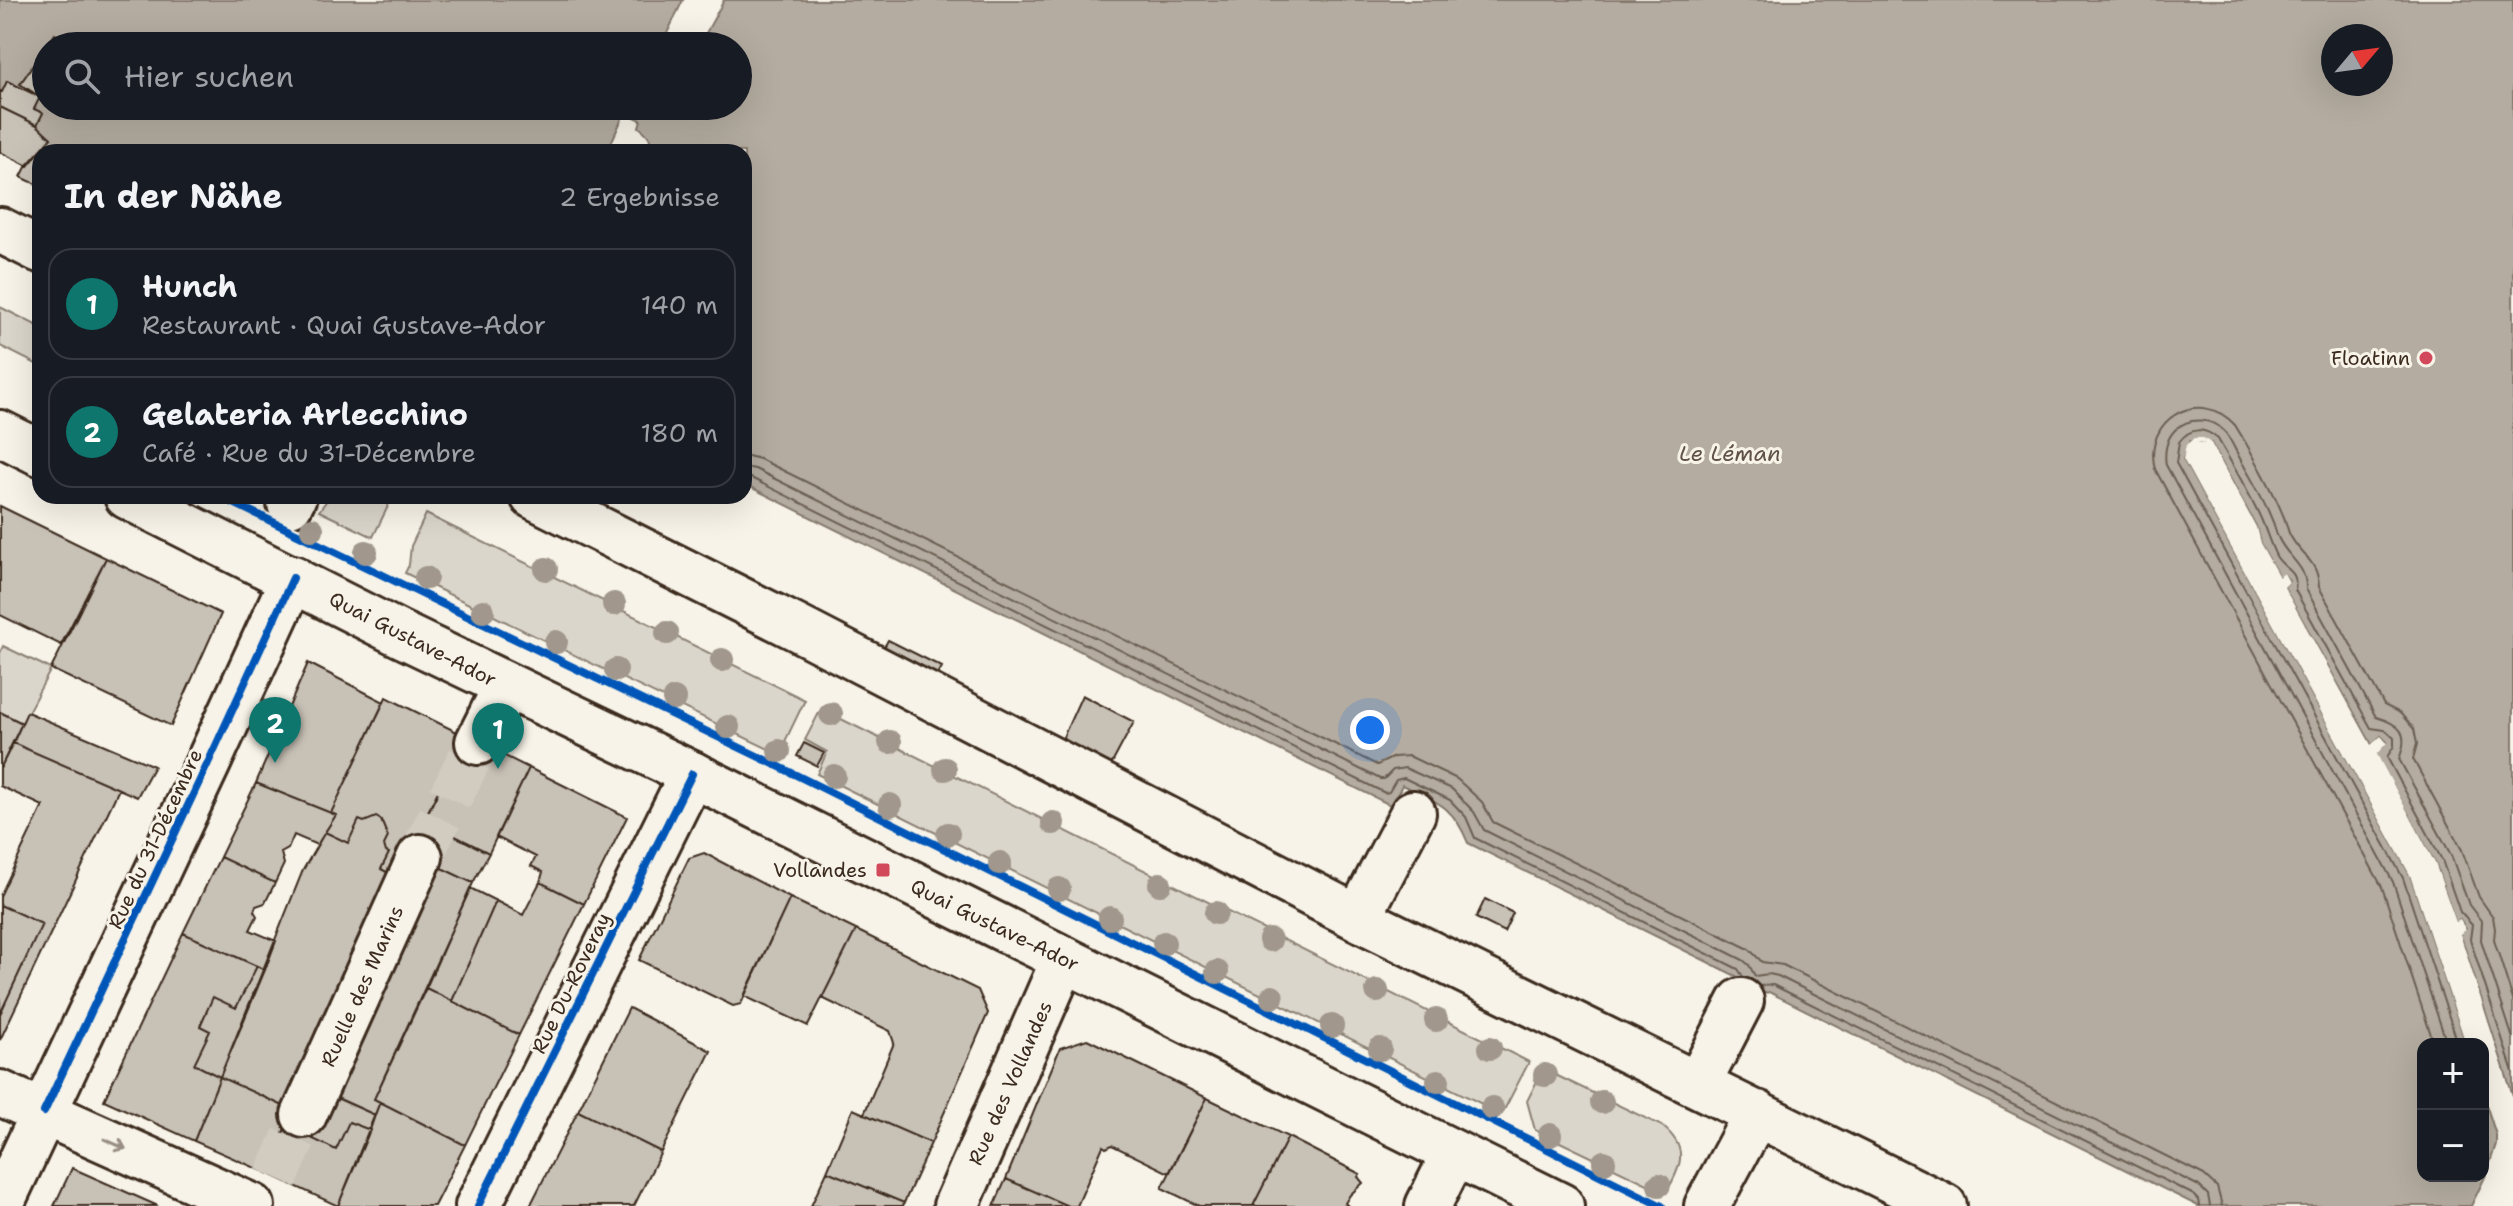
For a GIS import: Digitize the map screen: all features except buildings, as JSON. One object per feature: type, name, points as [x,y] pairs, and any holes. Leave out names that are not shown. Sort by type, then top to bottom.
[{"type":"street","points":[[0,230],[32,246]]},
{"type":"street","points":[[0,433],[32,449]]},
{"type":"street","name":"Quai Gustave-Ador","points":[[143,504],[1561,1206]]},
{"type":"street","points":[[549,504],[1358,918],[1944,1206]]},
{"type":"street","name":"Rue du 31-Décembre","points":[[0,1206],[293,578]]},
{"type":"street","points":[[478,742],[506,686]]},
{"type":"street","name":"Rue Du-Roveray","points":[[478,1206],[692,774]]},
{"type":"street","points":[[1358,918],[1413,813]]},
{"type":"street","name":"Ruelle des Marins","points":[[304,1115],[420,857]]},
{"type":"street","name":"Rue des Vollandes","points":[[956,1206],[1064,959]]},
{"type":"street","points":[[1698,1084],[1741,1001]]},
{"type":"street","points":[[0,1093],[264,1197]]},
{"type":"street","points":[[1707,1206],[1757,1113]]},
{"type":"street","points":[[1428,1206],[1454,1154]]},
{"type":"shaded area","points":[[0,307],[32,323],[32,362],[0,346]]},
{"type":"shaded area","points":[[324,504],[389,504],[373,537],[319,511]]},
{"type":"shaded area","points":[[426,514],[805,700],[779,754],[405,573],[411,546]]},
{"type":"shaded area","points":[[3,646],[51,669],[22,723],[0,712],[0,653]]},
{"type":"shaded area","points":[[821,709],[1529,1062],[1502,1114],[817,774],[827,752],[805,740]]},
{"type":"shaded area","points":[[1543,1069],[1662,1126],[1671,1134],[1680,1150],[1680,1158],[1666,1193],[1535,1130],[1527,1101]]},
{"type":"water","name":"Le Léman","points":[[0,0],[683,0],[668,32],[32,32],[32,120],[621,120],[611,144],[47,143],[51,138],[37,125],[0,107]]},
{"type":"water","name":"Le Léman","points":[[724,0],[2513,0],[2513,1096],[2460,933],[2466,929],[2460,920],[2456,923],[2435,863],[2376,754],[2387,742],[2381,736],[2372,745],[2284,587],[2289,581],[2284,574],[2279,577],[2260,543],[2256,526],[2211,443],[2190,441],[2183,459],[2410,875],[2464,1038],[2417,1038],[2417,1182],[2483,1182],[2471,1206],[2198,1206],[1769,992],[1762,994],[1754,1008],[1730,994],[1736,976],[1468,843],[1450,812],[1425,796],[1402,785],[1392,806],[752,488],[752,144],[650,144],[648,135],[639,127],[641,120],[752,120],[752,32],[707,32]]},
{"type":"water","name":"Le Léman","points":[[2489,1113],[2496,1135],[2489,1166]]},
{"type":"pier","points":[[2194,438],[2203,438],[2211,443],[2279,577],[2284,573],[2289,582],[2284,587],[2371,745],[2381,736],[2387,743],[2377,754],[2435,863],[2456,922],[2460,920],[2466,930],[2460,934],[2513,1100],[2508,1095],[2456,935],[2460,929],[2452,924],[2432,865],[2373,756],[2382,742],[2373,749],[2368,748],[2281,588],[2284,581],[2276,579],[2256,544],[2252,528],[2208,446],[2202,442],[2192,444],[2187,458],[2414,874],[2468,1038],[2464,1038],[2410,875],[2183,459],[2186,445]]},
{"type":"tunnel","points":[[420,857],[478,742]]},
{"type":"tunnel","points":[[276,1178],[304,1115]]},
{"type":"cycle path","points":[[236,504],[782,768],[1662,1206]]},
{"type":"cycle path","points":[[44,1112],[293,578]]},
{"type":"cycle path","points":[[478,1206],[692,774]]},
{"type":"place","name":"Floatinn","points":[[2426,358]]},
{"type":"place","name":"Gelateria Arlecchino","points":[[275,763]]},
{"type":"place","name":"Hunch","points":[[498,769]]},
{"type":"place","name":"Vollandes","points":[[883,870]]}]
